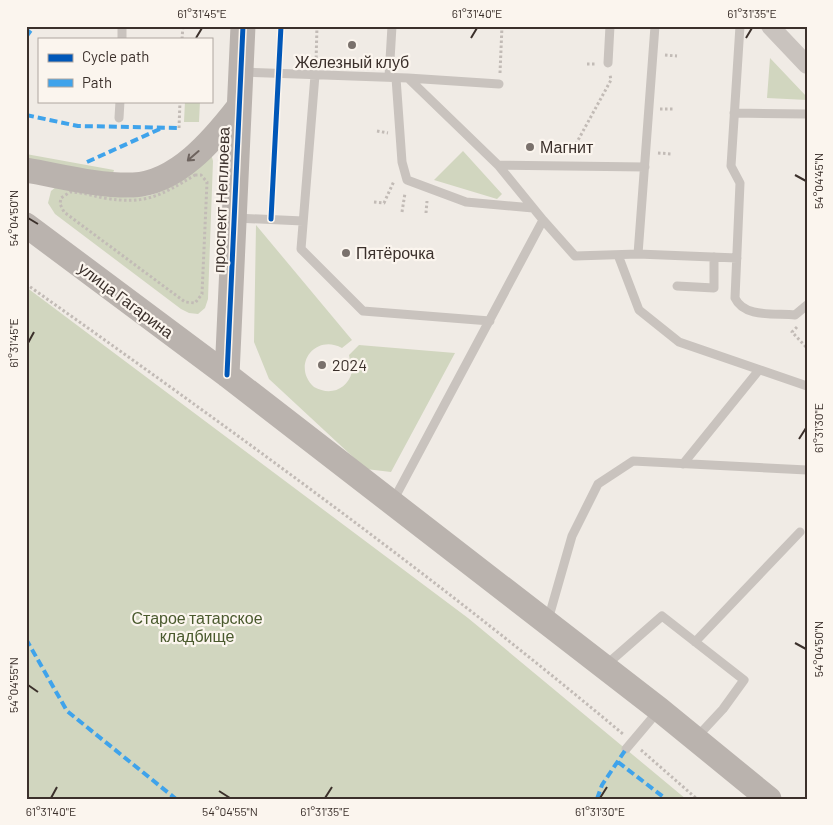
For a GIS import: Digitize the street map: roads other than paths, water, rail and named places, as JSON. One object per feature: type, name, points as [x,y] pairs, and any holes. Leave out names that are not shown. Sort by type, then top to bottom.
[{"type":"main road","name":"проспект Неплюева","points":[[227,375],[243,26]]},
{"type":"main road","points":[[26,170],[104,183],[134,185],[154,180],[188,161],[215,136],[238,108]]},
{"type":"main road","name":"улица Гагарина","points":[[26,225],[227,375],[696,738],[769,799]]},
{"type":"street","points":[[770,26],[807,65]]},
{"type":"lane","points":[[392,26],[393,78],[402,162],[407,180],[466,202],[533,208]]},
{"type":"lane","points":[[608,63],[610,26]]},
{"type":"lane","points":[[638,254],[655,26]]},
{"type":"lane","points":[[740,26],[731,166],[740,183],[735,298],[739,306],[748,311],[795,315],[807,305]]},
{"type":"lane","points":[[241,72],[408,78],[499,84]]},
{"type":"lane","points":[[315,75],[301,249],[363,311],[490,321]]},
{"type":"lane","points":[[408,78],[498,165],[575,256],[638,254],[737,258]]},
{"type":"lane","points":[[119,118],[120,102]]},
{"type":"lane","points":[[734,113],[807,114]]},
{"type":"lane","points":[[498,165],[645,167]]},
{"type":"lane","points":[[233,218],[304,221]]},
{"type":"lane","points":[[392,504],[543,220]]},
{"type":"lane","points":[[618,255],[639,310],[679,342],[807,386]]},
{"type":"lane","points":[[677,286],[714,288],[714,257]]},
{"type":"lane","points":[[683,464],[760,370]]},
{"type":"lane","points":[[547,623],[572,536],[598,484],[633,461],[807,470]]},
{"type":"lane","points":[[696,642],[800,532]]},
{"type":"lane","points":[[604,667],[662,616],[696,642],[744,680],[724,709],[696,738]]},
{"type":"lane","points":[[629,745],[660,710]]},
{"type":"place","name":"Железный клуб","points":[[352,45]]},
{"type":"place","name":"Магнит","points":[[530,147]]},
{"type":"place","name":"Пятёрочка","points":[[346,253]]},
{"type":"place","name":"2024","points":[[322,365]]},
{"type":"park label","name":"Старое татарское кладбище","points":[[197,627]]}]
